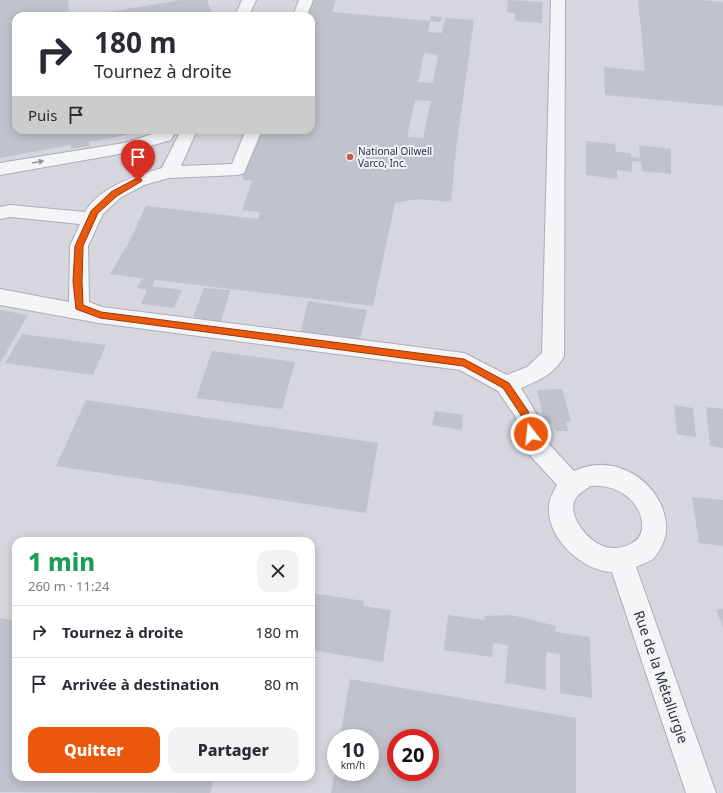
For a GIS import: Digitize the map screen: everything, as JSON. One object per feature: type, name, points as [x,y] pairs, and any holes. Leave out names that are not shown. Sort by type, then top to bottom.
[{"type":"street","points":[[230,12],[236,0]]},
{"type":"street","points":[[244,12],[250,0]]},
{"type":"street","points":[[302,12],[306,0]]},
{"type":"street","points":[[506,385],[535,373],[553,356],[558,0]]},
{"type":"street","points":[[0,169],[125,148],[165,136],[166,134]]},
{"type":"street","points":[[169,172],[187,134]]},
{"type":"street","points":[[100,315],[79,306],[79,246],[95,211],[114,194],[138,181],[169,172],[238,169],[252,134]]},
{"type":"street","points":[[0,213],[10,211],[91,219]]},
{"type":"street","points":[[0,297],[100,315],[464,362],[506,385],[525,413],[534,444],[572,485]]},
{"type":"street","points":[[598,475],[613,477],[628,483],[640,493],[650,506],[654,521],[653,535],[647,547],[636,556],[620,560],[606,559],[591,554],[578,545],[568,533],[562,520],[561,506],[564,494],[572,485],[583,477],[598,475]]},
{"type":"street","name":"Rue de la Métallurgie","points":[[620,560],[700,793]]},
{"type":"shaded area","points":[[0,0],[723,0],[723,793],[0,793]]},
{"type":"building","points":[[0,0],[68,0],[69,11],[67,12],[12,12],[12,134],[133,134],[89,142],[90,146],[71,149],[71,145],[0,158]]},
{"type":"building","points":[[181,0],[207,0],[212,12],[109,12]]},
{"type":"building","name":"National Oilwell Varco, Inc.","points":[[312,0],[336,0],[332,12],[430,21],[428,32],[442,33],[445,18],[474,20],[456,149],[451,202],[417,199],[395,203],[373,306],[155,280],[152,286],[182,290],[174,308],[141,304],[147,290],[137,288],[142,279],[147,279],[110,274],[129,242],[146,206],[258,219],[260,212],[242,210],[252,181],[244,180],[238,169],[254,134],[315,134],[315,12],[307,12]],"holes":[[[424,53],[438,55],[433,83],[418,82]],[[415,100],[431,101],[423,138],[407,137]]]},
{"type":"building","points":[[508,0],[543,2],[542,23],[515,21],[515,14],[507,12]]},
{"type":"building","points":[[638,0],[699,0],[723,2],[723,106],[605,95],[604,67],[645,71]]},
{"type":"building","points":[[431,16],[442,17],[441,22],[430,21]]},
{"type":"building","points":[[586,141],[615,144],[616,152],[631,153],[631,157],[640,158],[639,145],[671,149],[671,174],[642,171],[641,162],[632,161],[632,172],[617,170],[617,179],[586,175]]},
{"type":"building","points":[[204,288],[230,290],[221,322],[193,317]]},
{"type":"building","points":[[308,301],[367,310],[360,340],[301,332]]},
{"type":"building","points":[[0,310],[28,315],[0,363]]},
{"type":"building","points":[[22,334],[106,345],[93,375],[5,363]]},
{"type":"building","points":[[212,351],[295,362],[282,409],[196,398]]},
{"type":"building","points":[[562,389],[571,421],[566,422],[568,431],[556,431],[553,423],[545,423],[537,390]]},
{"type":"building","points":[[86,400],[378,443],[366,513],[56,466]]},
{"type":"building","points":[[674,405],[693,408],[696,437],[677,434]]},
{"type":"building","points":[[706,407],[723,409],[723,448],[710,446]]},
{"type":"building","points":[[435,411],[463,415],[462,430],[432,425]]},
{"type":"building","points":[[692,497],[723,500],[723,546],[699,543]]},
{"type":"building","points":[[315,594],[364,601],[363,606],[391,610],[383,662],[315,651]]},
{"type":"building","points":[[723,609],[723,628],[716,610]]},
{"type":"building","points":[[448,615],[484,620],[485,616],[510,615],[556,626],[555,632],[590,637],[592,698],[560,693],[560,654],[546,652],[546,690],[505,683],[508,645],[493,643],[492,657],[444,650]]},
{"type":"building","points":[[0,618],[12,620],[12,781],[213,781],[210,793],[0,792]]},
{"type":"building","points":[[350,679],[576,718],[576,793],[331,793],[333,781],[379,781],[379,729],[342,729]]},
{"type":"place","name":"National Oilwell Varco, Inc.","points":[[350,157]]},
{"type":"route","points":[[138,181],[114,194],[95,211],[79,246],[79,306],[100,315],[464,362],[506,385],[525,413],[531,434]]}]
